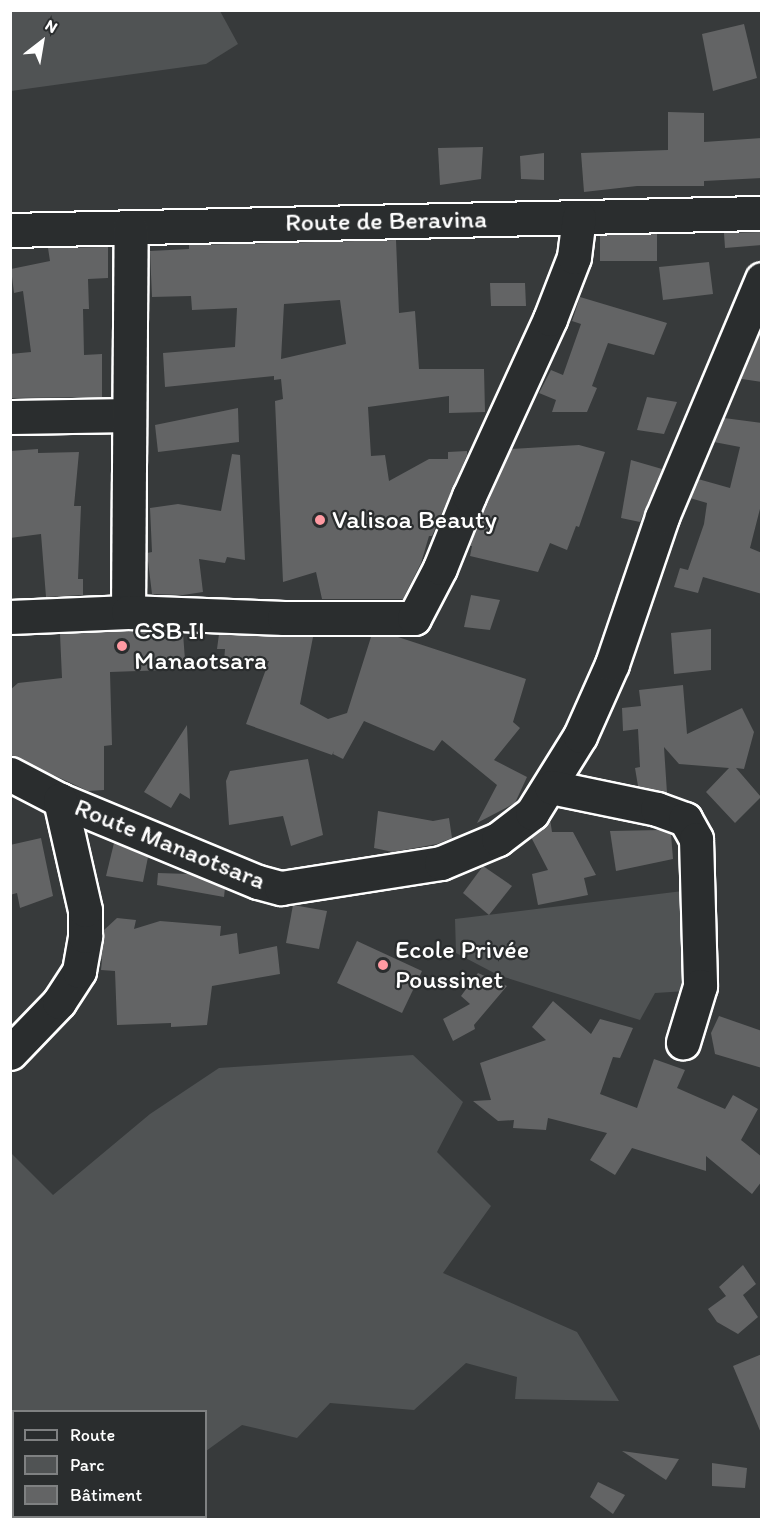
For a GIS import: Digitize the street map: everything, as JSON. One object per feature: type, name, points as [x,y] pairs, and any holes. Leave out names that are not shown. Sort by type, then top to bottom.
[{"type":"street","name":"Route de Beravina","points":[[10,230],[762,213]]},
{"type":"street","points":[[10,617],[128,612],[284,618],[414,618],[440,568],[481,467],[549,319],[574,257],[579,217]]},
{"type":"street","points":[[128,612],[131,228]]},
{"type":"street","name":"Route Manaotsara","points":[[10,774],[60,800],[258,882],[281,888],[441,863],[498,838],[532,813],[551,787],[580,736],[612,664],[662,517],[762,279]]},
{"type":"street","points":[[10,417],[129,415]]},
{"type":"street","points":[[551,787],[657,809],[685,819],[696,839],[700,986],[683,1042]]},
{"type":"street","points":[[10,1053],[59,1002],[79,971],[85,936],[85,910],[60,800]]},
{"type":"green space","points":[[10,11],[220,11],[238,44],[206,64],[11,91]]},
{"type":"green space","points":[[691,890],[687,991],[655,993],[640,1020],[498,975],[456,953],[455,919]]},
{"type":"green space","points":[[413,1055],[463,1102],[437,1152],[491,1206],[443,1273],[577,1332],[619,1401],[515,1399],[517,1377],[466,1363],[414,1410],[330,1403],[297,1438],[242,1425],[207,1450],[207,1410],[12,1410],[12,1518],[71,1518],[65,1520],[11,1519],[11,1153],[53,1195],[150,1114],[219,1068]]},
{"type":"building","points":[[744,24],[757,78],[713,91],[702,34]]},
{"type":"building","points":[[668,112],[704,113],[704,142],[762,138],[762,178],[704,181],[704,186],[637,186],[584,192],[581,153],[668,150]]},
{"type":"building","points":[[483,147],[481,179],[440,185],[438,148]]},
{"type":"building","points":[[544,153],[544,180],[521,179],[520,156]]},
{"type":"building","points":[[762,232],[762,245],[725,248],[724,233]]},
{"type":"building","points":[[657,234],[657,261],[600,261],[600,235]]},
{"type":"building","points":[[396,240],[399,313],[415,311],[419,369],[484,369],[485,412],[449,413],[449,396],[368,407],[371,456],[385,455],[389,481],[429,459],[448,459],[448,452],[467,451],[432,536],[429,536],[421,563],[403,599],[322,599],[316,572],[283,582],[275,401],[283,399],[281,379],[274,380],[274,376],[165,387],[163,353],[235,347],[237,308],[192,310],[191,296],[152,297],[150,251],[189,249],[189,245]],"holes":[[[340,300],[346,344],[281,359],[284,304]]]},
{"type":"building","points":[[108,247],[108,278],[88,279],[89,309],[83,309],[84,355],[102,354],[102,397],[10,398],[10,354],[31,352],[23,291],[14,293],[11,269],[50,261],[48,248]]},
{"type":"building","points":[[709,262],[713,294],[663,300],[659,267]]},
{"type":"building","points":[[490,283],[525,283],[526,306],[491,306]]},
{"type":"building","points":[[580,297],[667,323],[654,355],[608,343],[592,386],[597,388],[587,412],[552,412],[556,400],[539,393],[551,370],[563,375],[581,324],[572,321]]},
{"type":"building","points":[[762,329],[762,382],[741,379]]},
{"type":"building","points":[[647,397],[677,402],[664,434],[637,430]]},
{"type":"building","points":[[238,408],[239,442],[158,452],[155,425]]},
{"type":"building","points":[[724,418],[762,423],[762,501],[750,548],[762,553],[762,594],[703,577],[698,593],[674,587],[680,568],[688,570],[704,524],[707,503],[690,498],[698,479],[730,488],[740,447],[714,442]]},
{"type":"building","points":[[579,445],[605,452],[579,527],[576,526],[567,550],[550,543],[538,572],[470,556],[472,546],[469,546],[511,449]]},
{"type":"building","points":[[38,449],[38,453],[79,452],[74,506],[81,506],[78,579],[83,579],[83,595],[46,597],[41,534],[10,538],[10,451]]},
{"type":"building","points":[[232,454],[240,455],[245,560],[227,557],[225,563],[199,559],[203,592],[183,595],[152,594],[147,553],[152,552],[150,508],[178,504],[221,511]]},
{"type":"building","points":[[631,460],[662,469],[640,522],[621,518]]},
{"type":"building","points":[[471,595],[500,600],[490,630],[464,627]]},
{"type":"building","points":[[711,629],[711,670],[674,674],[671,633]]},
{"type":"building","points":[[128,631],[183,633],[185,660],[166,661],[167,670],[110,672],[112,745],[104,746],[104,790],[88,791],[10,755],[10,690],[18,683],[62,678],[60,634]]},
{"type":"building","points":[[219,634],[313,637],[300,704],[328,719],[347,713],[371,637],[398,637],[526,679],[513,722],[520,728],[494,760],[527,777],[515,803],[477,823],[497,785],[442,740],[434,751],[364,721],[343,759],[333,754],[334,751],[332,755],[246,724],[269,661],[224,661],[225,649],[217,649]]},
{"type":"building","points":[[683,685],[687,734],[742,708],[754,732],[744,769],[736,768],[761,797],[735,823],[706,792],[729,768],[679,764],[664,747],[667,793],[638,786],[635,768],[640,767],[638,729],[623,731],[622,708],[641,706],[639,690]]},
{"type":"building","points":[[187,725],[190,799],[180,793],[171,808],[144,792]]},
{"type":"building","points":[[308,759],[323,835],[291,846],[283,816],[229,825],[226,781],[230,771]]},
{"type":"building","points":[[378,811],[433,821],[449,818],[452,838],[437,844],[393,852],[374,848]]},
{"type":"building","points":[[550,819],[552,832],[573,832],[596,875],[584,878],[588,895],[538,905],[532,874],[548,870],[531,837]]},
{"type":"building","points":[[661,830],[671,834],[673,859],[616,871],[610,831]]},
{"type":"building","points":[[41,838],[53,896],[20,908],[17,893],[10,895],[10,845]]},
{"type":"building","points":[[114,843],[148,857],[143,882],[106,876]]},
{"type":"building","points":[[483,866],[512,886],[489,915],[463,893]]},
{"type":"building","points":[[158,873],[189,874],[225,888],[224,897],[157,885]]},
{"type":"building","points":[[293,905],[327,911],[319,949],[286,943]]},
{"type":"building","points":[[117,918],[136,920],[134,929],[160,921],[221,926],[220,936],[237,933],[239,954],[277,946],[280,974],[212,986],[207,1025],[171,1027],[171,1023],[117,1025],[115,971],[101,970],[102,959],[100,958],[104,930]]},
{"type":"building","points":[[357,941],[422,971],[402,1013],[337,983]]},
{"type":"building","points":[[478,973],[507,986],[474,1025],[475,1029],[453,1041],[443,1019],[470,1004],[461,996]]},
{"type":"building","points":[[553,1001],[591,1034],[600,1019],[633,1028],[620,1058],[613,1057],[600,1094],[637,1108],[654,1059],[685,1070],[677,1088],[725,1109],[733,1095],[758,1109],[741,1140],[762,1157],[762,1181],[752,1194],[706,1156],[706,1171],[632,1148],[615,1175],[590,1160],[607,1133],[548,1118],[546,1130],[513,1128],[514,1120],[498,1121],[473,1101],[491,1100],[480,1063],[546,1040],[532,1027]]},
{"type":"building","points":[[719,1016],[762,1031],[762,1068],[715,1054],[711,1033]]},
{"type":"building","points":[[743,1265],[756,1284],[743,1295],[758,1317],[738,1334],[717,1322],[708,1309],[726,1296],[719,1287]]},
{"type":"building","points":[[762,1354],[762,1433],[761,1433],[733,1366]]},
{"type":"building","points":[[622,1451],[679,1459],[666,1480]]},
{"type":"building","points":[[712,1463],[747,1468],[745,1488],[712,1486]]},
{"type":"building","points":[[598,1482],[625,1495],[613,1514],[590,1497]]},
{"type":"place","name":"Valisoa Beauty","points":[[320,520]]},
{"type":"place","name":"CSB II Manaotsara","points":[[122,646]]},
{"type":"place","name":"Ecole Privée Poussinet","points":[[383,965]]}]
